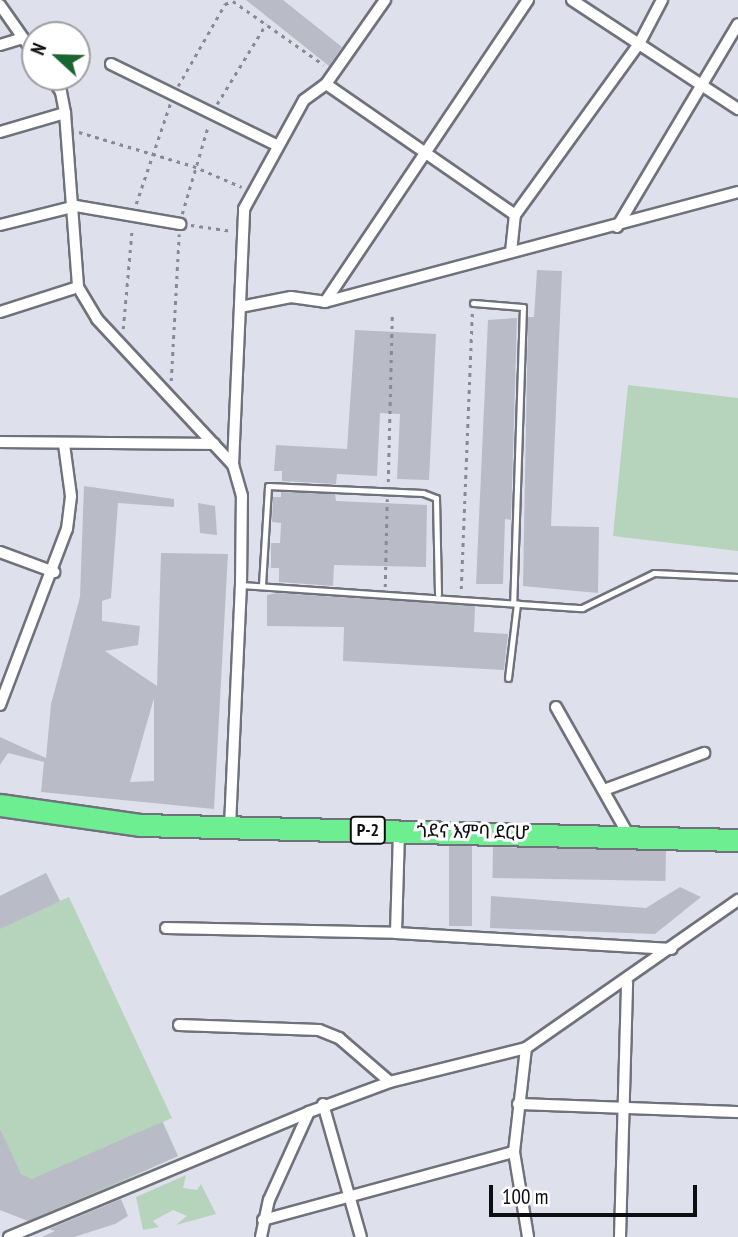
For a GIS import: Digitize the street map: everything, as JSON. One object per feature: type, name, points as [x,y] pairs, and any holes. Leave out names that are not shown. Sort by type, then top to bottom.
[{"type":"highway","name":"ጎደና እምባ ደርሆ","points":[[0,805],[103,822],[738,840]]},
{"type":"street","points":[[230,826],[241,584],[242,496],[233,465],[240,307],[240,232],[251,191],[304,100],[326,83],[385,0]]},
{"type":"street","points":[[325,302],[528,0]]},
{"type":"street","points":[[572,0],[738,109]]},
{"type":"street","points":[[511,252],[515,215],[639,44],[662,0]]},
{"type":"street","points":[[0,5],[21,35]]},
{"type":"street","points":[[617,227],[706,86],[738,24]]},
{"type":"street","points":[[0,45],[21,39]]},
{"type":"street","points":[[111,64],[175,92],[276,145]]},
{"type":"street","points":[[326,83],[515,215]]},
{"type":"street","points":[[60,91],[76,206],[78,287],[122,346],[233,465]]},
{"type":"street","points":[[0,132],[65,113]]},
{"type":"street","points":[[240,307],[291,297],[325,302],[511,252],[617,227],[738,192]]},
{"type":"street","points":[[0,225],[76,206],[180,224]]},
{"type":"street","points":[[0,312],[78,287]]},
{"type":"street","points":[[0,442],[214,444]]},
{"type":"street","points":[[0,705],[54,572],[71,496],[64,444]]},
{"type":"street","points":[[0,552],[54,572]]},
{"type":"street","points":[[556,707],[629,836]]},
{"type":"street","points":[[604,790],[704,753]]},
{"type":"street","points":[[396,933],[399,831]]},
{"type":"street","points":[[9,1237],[323,1104],[390,1082],[526,1048],[627,982],[738,900]]},
{"type":"street","points":[[166,928],[396,933],[672,949]]},
{"type":"street","points":[[620,1237],[627,982]]},
{"type":"street","points":[[179,1025],[319,1030],[339,1038],[390,1082]]},
{"type":"street","points":[[526,1048],[514,1152],[527,1237]]},
{"type":"street","points":[[323,1104],[361,1237]]},
{"type":"street","points":[[518,1104],[625,1111],[738,1112]]},
{"type":"street","points":[[261,1237],[263,1220],[309,1112]]},
{"type":"street","points":[[263,1220],[514,1152]]},
{"type":"street","points":[[0,1231],[3,1237]]},
{"type":"lane","points":[[473,303],[523,307],[515,603],[508,678]]},
{"type":"lane","points":[[262,585],[268,486],[388,491],[436,498],[438,594]]},
{"type":"lane","points":[[241,584],[385,590],[515,603],[592,606],[654,573],[738,576]]},
{"type":"path","points":[[122,346],[133,216],[151,153],[175,92],[225,4],[233,1],[334,73]]},
{"type":"path","points":[[170,399],[180,224],[193,166],[213,111],[267,24]]},
{"type":"path","points":[[67,128],[193,166],[251,191]]},
{"type":"path","points":[[180,224],[240,232]]},
{"type":"path","points":[[460,596],[473,303]]},
{"type":"path","points":[[385,590],[391,315]]},
{"type":"green space","points":[[628,385],[738,398],[738,551],[613,536]]},
{"type":"green space","points":[[46,873],[60,901],[69,897],[172,1118],[163,1122],[178,1156],[33,1222],[0,1210],[0,896]]},
{"type":"green space","points":[[186,1175],[183,1188],[197,1190],[201,1184],[216,1214],[176,1225],[187,1216],[173,1210],[153,1221],[159,1227],[143,1230],[136,1197]]},
{"type":"building","points":[[246,0],[283,0],[342,47],[329,66]]},
{"type":"building","points":[[537,270],[562,271],[551,526],[599,527],[598,593],[523,586],[528,317],[534,317]]},
{"type":"building","points":[[517,318],[511,520],[505,519],[503,584],[476,584],[488,320]]},
{"type":"building","points":[[355,330],[436,334],[429,480],[397,479],[400,414],[380,413],[377,476],[337,474],[336,484],[282,481],[282,471],[274,471],[276,445],[347,449]]},
{"type":"building","points":[[84,486],[174,499],[174,507],[118,503],[111,598],[102,601],[102,621],[140,626],[138,645],[105,651],[157,686],[161,553],[228,554],[214,809],[41,792],[44,762],[8,753],[0,765],[0,737],[46,758],[51,704],[80,597]],"holes":[[[154,698],[154,781],[130,782]]]},
{"type":"building","points":[[281,492],[335,494],[336,501],[427,505],[426,567],[334,565],[333,586],[279,582],[279,568],[271,568],[271,543],[280,543],[281,523],[272,522],[273,497],[281,497]]},
{"type":"building","points":[[198,503],[215,506],[217,535],[200,533]]},
{"type":"building","points":[[278,593],[475,606],[474,632],[508,634],[504,670],[343,661],[344,627],[267,626],[267,595]]},
{"type":"building","points":[[449,846],[472,846],[472,926],[449,926]]},
{"type":"building","points":[[493,847],[666,850],[665,881],[492,878]]},
{"type":"building","points":[[46,873],[60,901],[0,929],[0,896]]},
{"type":"building","points":[[680,887],[701,897],[655,934],[490,928],[491,896],[646,908]]},
{"type":"building","points":[[162,1122],[178,1156],[28,1221],[0,1210],[0,1129],[21,1174],[32,1179]]},
{"type":"building","points":[[121,1199],[128,1216],[115,1224],[74,1237],[42,1237],[55,1231],[49,1229]]}]
